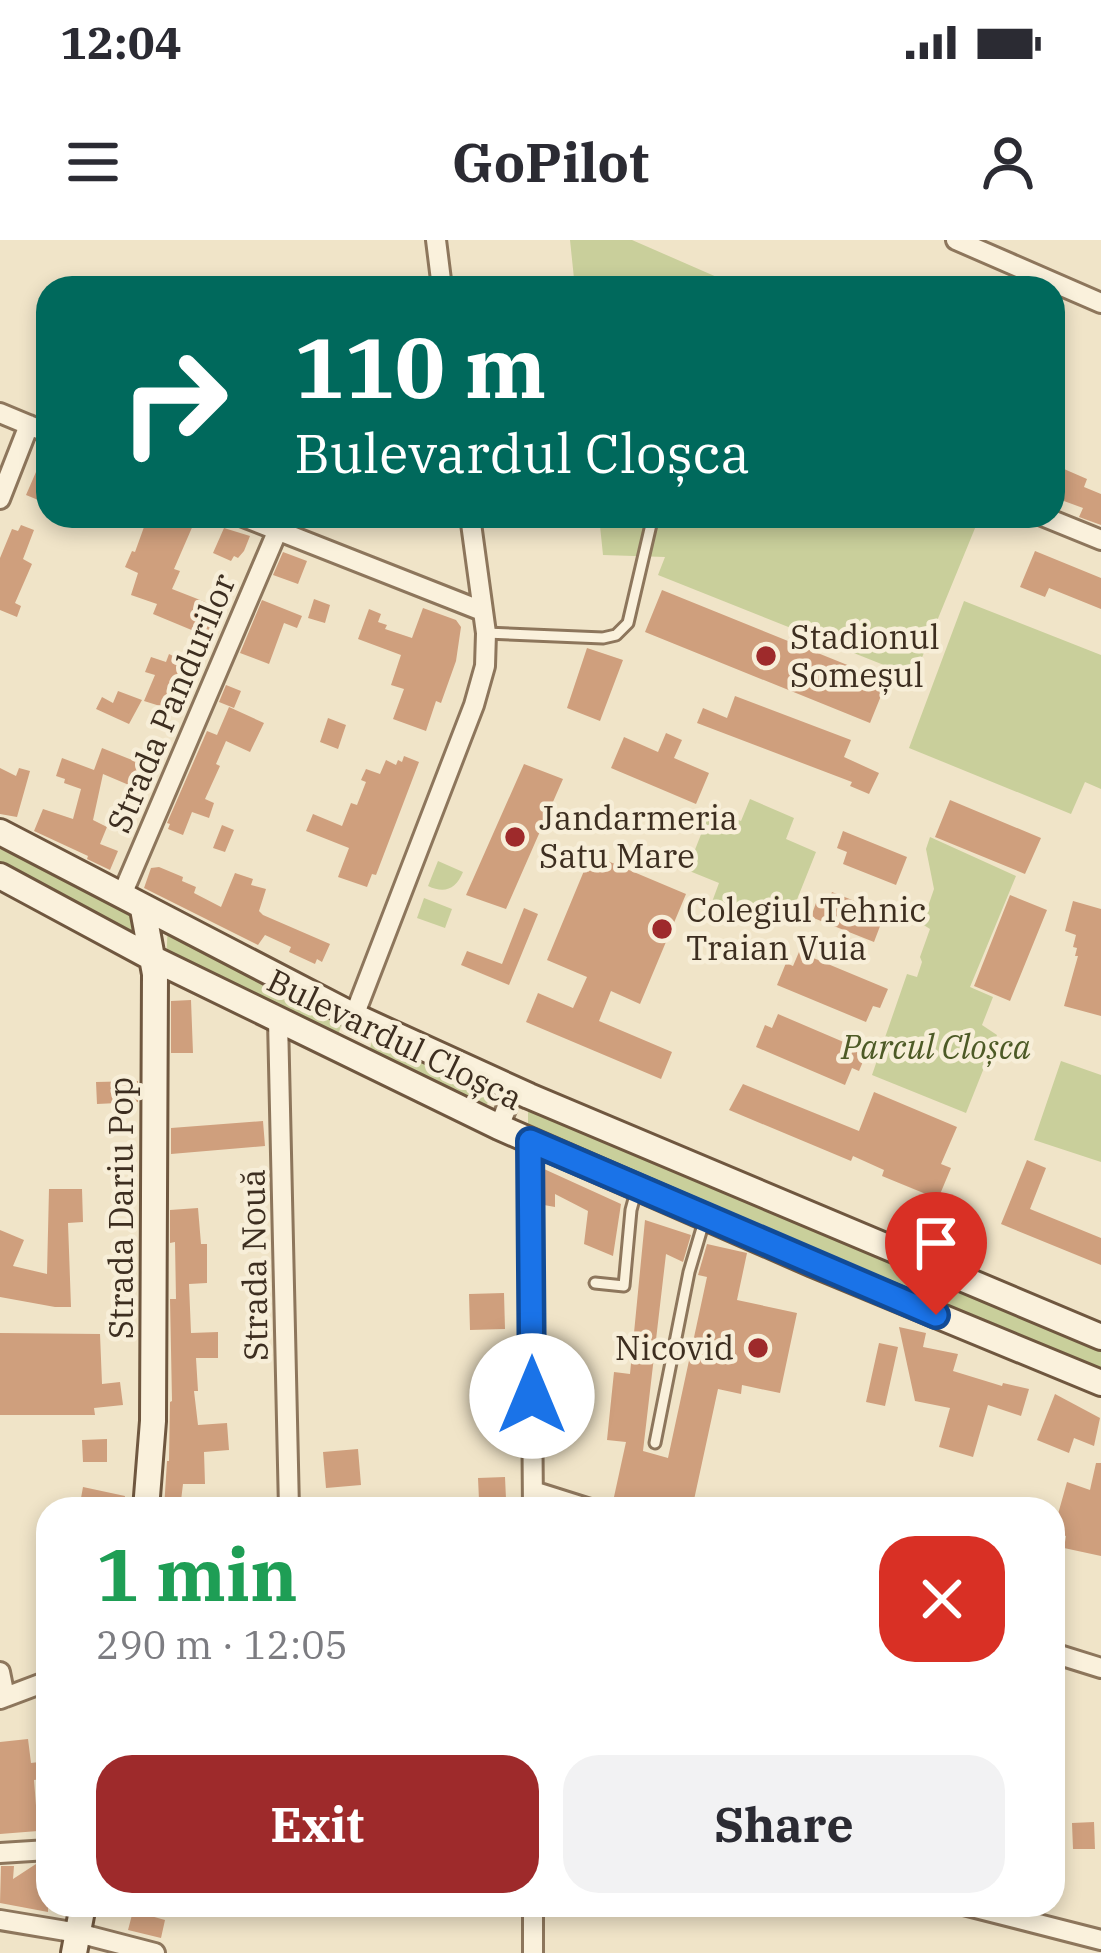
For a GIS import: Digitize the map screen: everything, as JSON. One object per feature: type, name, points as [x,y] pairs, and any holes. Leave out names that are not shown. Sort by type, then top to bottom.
[{"type":"main road","name":"Bulevardul Cloșca","points":[[0,832],[354,1016],[514,1089],[1101,1337]]},
{"type":"main road","name":"Bulevardul Cloșca","points":[[0,876],[154,959],[499,1127],[1101,1383]]},
{"type":"main road","name":"Strada Dariu Pop","points":[[132,903],[154,959],[153,1421],[147,1497]]},
{"type":"street","points":[[436,240],[440,276]]},
{"type":"street","points":[[956,240],[1039,276]]},
{"type":"street","points":[[1065,287],[1101,303]]},
{"type":"street","points":[[0,412],[36,428]]},
{"type":"street","points":[[0,499],[36,434]]},
{"type":"street","points":[[1065,525],[1101,540]]},
{"type":"street","points":[[268,528],[482,611]]},
{"type":"street","points":[[354,1016],[485,666],[486,633],[472,528]]},
{"type":"street","name":"Strada Pandurilor","points":[[132,903],[277,532]]},
{"type":"street","name":"Strada Nouă","points":[[278,1020],[289,1497]]},
{"type":"street","points":[[499,1127],[514,1089]]},
{"type":"street","points":[[530,1141],[532,1497]]},
{"type":"street","points":[[1065,1657],[1101,1668]]},
{"type":"street","points":[[0,1672],[3,1698],[36,1686]]},
{"type":"street","points":[[0,1853],[36,1851]]},
{"type":"street","points":[[533,1917],[533,1953]]},
{"type":"street","points":[[1011,1917],[1101,1940]]},
{"type":"street","points":[[0,1920],[76,1943],[155,1953]]},
{"type":"lane","points":[[486,633],[616,635],[628,623],[650,528]]},
{"type":"lane","points":[[596,1282],[624,1286],[637,1188]]},
{"type":"lane","points":[[656,1443],[688,1272],[705,1218]]},
{"type":"green space","points":[[570,240],[632,240],[714,276],[574,276]]},
{"type":"green space","points":[[600,528],[975,528],[914,677],[658,575],[665,557],[603,555]]},
{"type":"green space","points":[[964,601],[1101,655],[1101,789],[1085,782],[1071,814],[909,748]]},
{"type":"green space","points":[[750,799],[794,818],[786,839],[816,852],[792,912],[767,902],[759,921],[712,902],[719,883],[687,870],[711,809],[741,821]]},
{"type":"green space","name":"Parcul Cloșca","points":[[930,837],[1016,876],[970,987],[993,997],[982,1025],[997,1035],[966,1113],[872,1075],[907,974],[917,977],[922,962],[930,929],[922,924],[934,889],[926,849]]},
{"type":"green space","points":[[0,849],[134,914],[138,946],[0,874]]},
{"type":"green space","points":[[438,861],[463,872],[449,888],[428,886]]},
{"type":"green space","points":[[424,898],[452,909],[445,928],[417,918]]},
{"type":"green space","points":[[168,925],[343,1020],[335,1044],[166,961]]},
{"type":"green space","points":[[374,1035],[489,1087],[488,1102],[480,1109],[367,1058]]},
{"type":"green space","points":[[1061,1061],[1101,1075],[1101,1162],[1034,1140]]},
{"type":"green space","points":[[535,1107],[804,1227],[1101,1346],[1101,1378],[533,1131],[528,1112]]},
{"type":"building","points":[[1065,469],[1087,479],[1084,487],[1101,494],[1101,525],[1079,517],[1083,508],[1065,501]]},
{"type":"building","points":[[36,472],[36,499],[26,495]]},
{"type":"building","points":[[21,525],[34,530],[23,559],[32,564],[15,603],[21,606],[17,617],[0,610],[0,558],[12,529],[18,531]]},
{"type":"building","points":[[144,528],[192,528],[174,569],[180,571],[172,589],[213,605],[211,610],[216,612],[206,636],[153,614],[157,604],[131,595],[138,573],[125,567]]},
{"type":"building","points":[[224,528],[250,536],[244,551],[231,561],[213,553]]},
{"type":"building","points":[[1035,551],[1101,578],[1101,609],[1049,588],[1045,597],[1020,587]]},
{"type":"building","points":[[283,552],[307,561],[298,584],[273,575]]},
{"type":"building","name":"Stadionul Someșul","points":[[662,590],[887,681],[870,723],[645,632]]},
{"type":"building","points":[[314,599],[330,605],[325,623],[308,618]]},
{"type":"building","points":[[262,600],[302,616],[297,628],[284,623],[269,664],[240,653]]},
{"type":"building","points":[[423,608],[456,620],[461,627],[456,661],[426,731],[393,719],[404,689],[391,685],[401,655],[358,639],[369,609],[381,614],[378,622],[387,625],[385,629],[412,638]]},
{"type":"building","points":[[587,648],[623,660],[600,721],[567,708]]},
{"type":"building","points":[[169,654],[196,667],[176,711],[144,701],[155,675],[145,672],[151,657],[166,662]]},
{"type":"building","points":[[226,685],[241,691],[234,708],[219,702]]},
{"type":"building","points":[[118,691],[142,700],[129,724],[96,709],[102,697],[113,703]]},
{"type":"building","points":[[735,696],[851,740],[844,757],[879,773],[869,794],[850,786],[852,782],[697,723],[703,708],[727,718]]},
{"type":"building","points":[[229,707],[264,723],[250,752],[226,741],[205,799],[214,803],[209,818],[192,812],[183,835],[168,829],[207,731],[217,735]]},
{"type":"building","points":[[328,718],[346,725],[338,749],[320,742]]},
{"type":"building","points":[[666,733],[682,740],[674,758],[709,773],[696,804],[611,768],[624,737],[658,752]]},
{"type":"building","points":[[102,748],[152,768],[143,791],[103,774],[93,820],[107,827],[100,844],[118,851],[110,870],[34,831],[43,809],[73,819],[81,789],[56,776],[62,758],[94,770]]},
{"type":"building","points":[[404,756],[419,762],[376,875],[372,874],[367,887],[338,877],[349,848],[306,831],[313,814],[342,826],[351,803],[357,805],[366,769],[380,774],[386,760],[396,765]]},
{"type":"building","name":"Jandarmeria Satu Mare","points":[[524,764],[563,779],[506,909],[466,895]]},
{"type":"building","points":[[0,768],[16,776],[19,768],[30,771],[17,817],[0,814]]},
{"type":"building","points":[[950,800],[1041,838],[1025,874],[935,837]]},
{"type":"building","points":[[222,825],[234,830],[225,852],[213,848]]},
{"type":"building","points":[[843,831],[907,857],[896,885],[843,864],[847,852],[837,848]]},
{"type":"building","points":[[591,854],[686,894],[640,1004],[611,991],[599,1021],[672,1052],[661,1079],[526,1022],[538,993],[573,1008],[587,977],[547,960]]},
{"type":"building","points":[[151,868],[183,877],[182,881],[196,887],[194,893],[221,907],[235,873],[253,879],[251,885],[266,889],[259,911],[263,915],[330,944],[322,962],[317,959],[315,964],[289,952],[291,947],[265,935],[258,945],[144,888]]},
{"type":"building","points":[[832,892],[885,913],[874,942],[811,917],[817,900],[827,904]]},
{"type":"building","points":[[1010,895],[1047,910],[1010,1001],[974,986]]},
{"type":"building","points":[[1073,901],[1101,909],[1101,1016],[1064,1006],[1078,956],[1073,947],[1076,935],[1065,931]]},
{"type":"building","points":[[524,908],[538,914],[509,985],[461,965],[467,951],[502,964]]},
{"type":"building","points":[[799,952],[888,989],[880,1008],[873,1006],[866,1022],[777,985],[786,963],[793,966]]},
{"type":"building","points":[[191,1000],[193,1053],[171,1053],[171,1001]]},
{"type":"building","points":[[778,1014],[867,1052],[859,1071],[852,1068],[845,1085],[756,1047],[765,1025],[772,1028]]},
{"type":"building","points":[[138,1081],[138,1102],[97,1104],[96,1082]]},
{"type":"building","points":[[743,1084],[859,1131],[874,1092],[957,1127],[941,1164],[951,1168],[938,1199],[882,1176],[884,1170],[853,1156],[851,1161],[729,1110]]},
{"type":"building","points":[[263,1121],[265,1146],[171,1154],[171,1128]]},
{"type":"building","points":[[1027,1160],[1046,1168],[1030,1209],[1101,1238],[1101,1265],[1001,1224]]},
{"type":"building","points":[[544,1169],[621,1204],[613,1256],[584,1244],[588,1211],[555,1194],[555,1207],[544,1205]]},
{"type":"building","points":[[49,1189],[82,1189],[83,1222],[68,1223],[71,1307],[0,1297],[0,1230],[24,1240],[13,1266],[47,1274]]},
{"type":"building","points":[[198,1208],[201,1244],[207,1244],[207,1283],[189,1284],[191,1333],[218,1332],[218,1358],[196,1358],[198,1391],[194,1391],[198,1425],[227,1423],[229,1450],[204,1452],[205,1484],[183,1484],[181,1497],[165,1497],[172,1401],[170,1299],[176,1299],[170,1210]]},
{"type":"building","points":[[645,1220],[691,1235],[683,1262],[666,1254],[643,1451],[668,1458],[707,1277],[698,1275],[707,1244],[747,1253],[737,1300],[797,1313],[780,1393],[742,1385],[741,1394],[718,1389],[695,1497],[614,1497],[626,1442],[607,1440],[614,1372],[630,1374]]},
{"type":"building","points":[[504,1293],[505,1329],[470,1330],[469,1294]]},
{"type":"building","points":[[899,1327],[926,1333],[923,1347],[958,1354],[953,1371],[1029,1389],[1021,1416],[988,1405],[973,1457],[939,1447],[950,1408],[915,1401]]},
{"type":"building","points":[[0,1333],[100,1334],[102,1384],[120,1382],[123,1405],[94,1408],[95,1415],[0,1415]]},
{"type":"building","points":[[879,1343],[898,1347],[885,1406],[866,1402]]},
{"type":"building","points":[[1055,1394],[1100,1418],[1094,1446],[1074,1438],[1069,1453],[1037,1440]]},
{"type":"building","points":[[107,1439],[107,1462],[83,1462],[82,1440]]},
{"type":"building","points":[[358,1449],[361,1485],[326,1488],[323,1452]]},
{"type":"building","points":[[1096,1463],[1101,1463],[1101,1556],[1065,1548],[1063,1497],[1067,1482],[1090,1490]]},
{"type":"building","points":[[505,1477],[506,1497],[479,1497],[478,1478]]},
{"type":"building","points":[[83,1487],[125,1496],[125,1497],[81,1497]]},
{"type":"building","points":[[28,1739],[31,1763],[36,1762],[36,1831],[0,1834],[0,1742]]},
{"type":"building","points":[[1094,1822],[1095,1849],[1073,1849],[1072,1823]]},
{"type":"building","points":[[36,1864],[36,1910],[0,1903],[1,1866],[14,1866],[13,1879]]},
{"type":"building","points":[[131,1917],[165,1920],[161,1938],[128,1930]]},
{"type":"place","name":"Stadionul Someșul","points":[[766,656]]},
{"type":"place","name":"Jandarmeria Satu Mare","points":[[515,837]]},
{"type":"place","name":"Colegiul Tehnic Traian Vuia","points":[[662,929]]},
{"type":"place","name":"Nicovid","points":[[758,1348]]},
{"type":"route","points":[[532,1396],[530,1141],[936,1315]]}]
